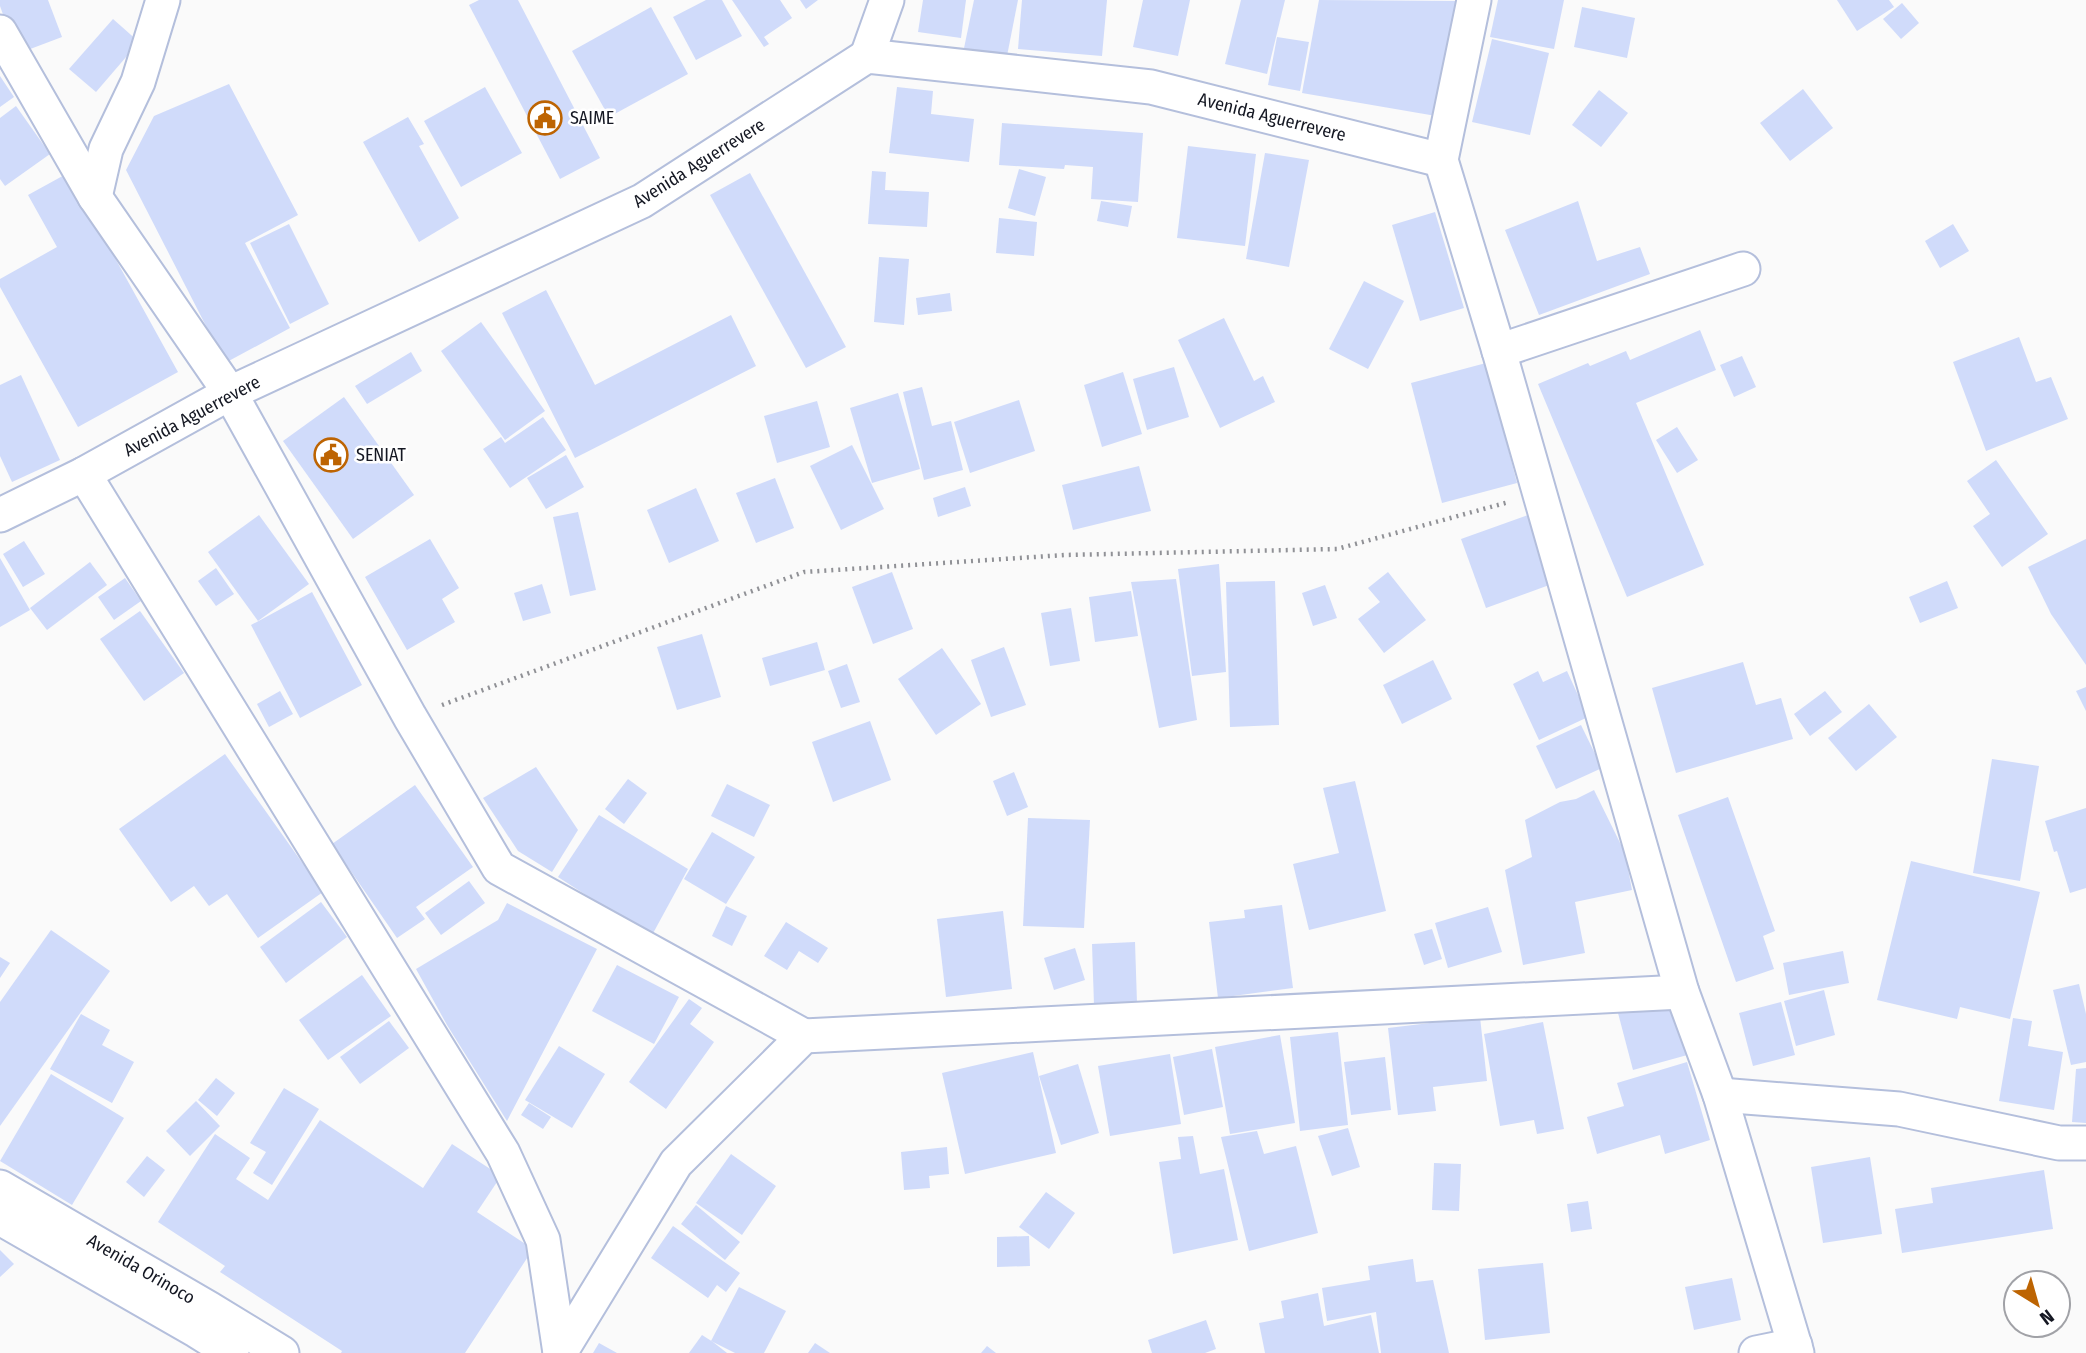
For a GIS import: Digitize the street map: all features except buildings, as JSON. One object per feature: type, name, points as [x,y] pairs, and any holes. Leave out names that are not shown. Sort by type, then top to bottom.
[{"type":"street","points":[[95,197],[106,149],[138,82],[163,0]]},
{"type":"street","points":[[867,56],[887,0]]},
{"type":"street","points":[[1474,0],[1441,160],[1499,351],[1682,992],[1720,1095],[1796,1349],[1756,1353]]},
{"type":"street","points":[[0,32],[95,197],[230,393],[410,717],[499,867],[804,1036],[1682,992]]},
{"type":"street","name":"Avenida Aguerrevere","points":[[0,516],[84,474],[230,393],[642,201],[867,56],[1151,87],[1441,160]]},
{"type":"street","points":[[1499,351],[1743,269]]},
{"type":"street","points":[[84,474],[503,1153],[543,1240],[560,1353]]},
{"type":"street","points":[[560,1353],[676,1163],[804,1036]]},
{"type":"street","points":[[1720,1095],[1899,1109],[2059,1143],[2086,1143]]},
{"type":"street","name":"Avenida Orinoco","points":[[0,1187],[282,1353]]},
{"type":"street","name":"Avenida Orinoco","points":[[0,1218],[186,1342],[232,1353]]},
{"type":"path","points":[[410,717],[804,572],[1065,555],[1337,549],[1540,494]]},
{"type":"place","name":"SAIME","points":[[545,118]]},
{"type":"place","name":"SENIAT","points":[[331,455]]}]
